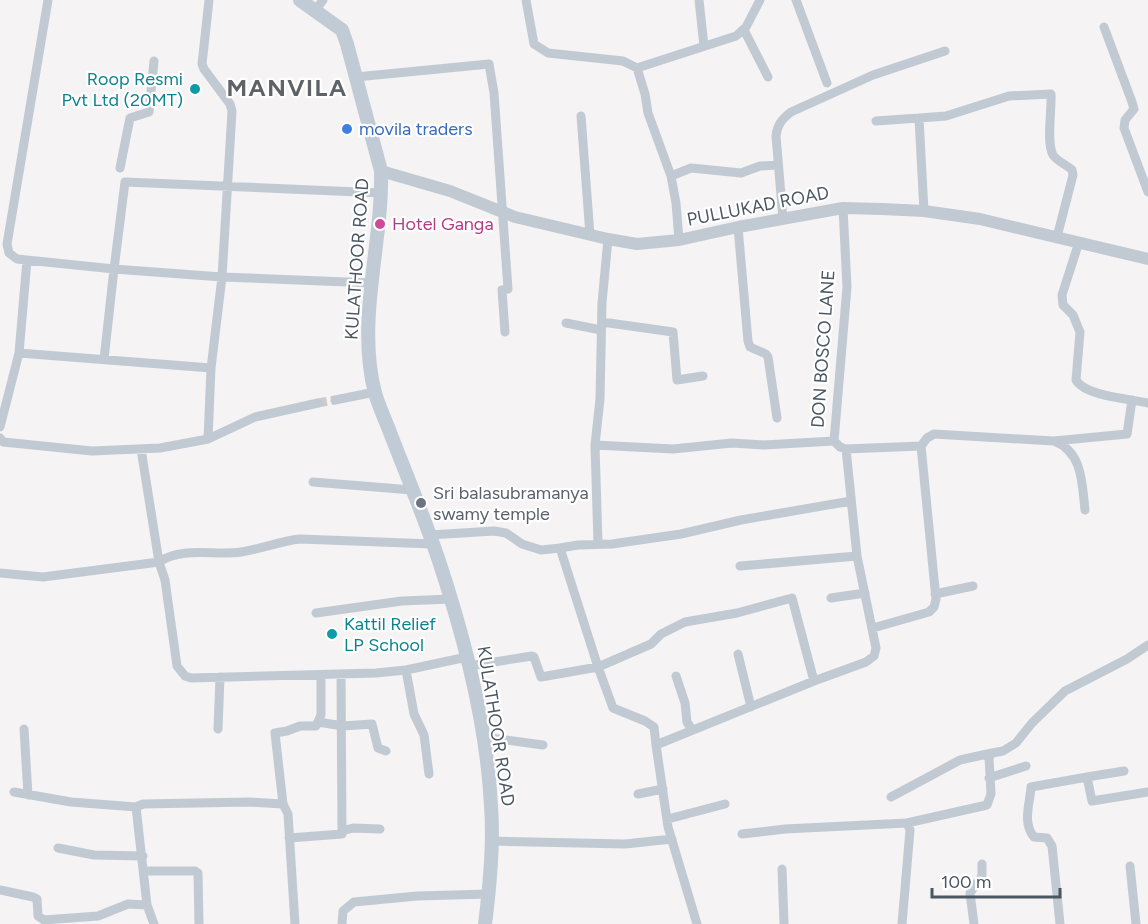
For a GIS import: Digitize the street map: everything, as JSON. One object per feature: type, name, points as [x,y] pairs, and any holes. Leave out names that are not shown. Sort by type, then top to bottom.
[{"type":"main road","name":"KULATHOOR ROAD","points":[[300,0],[342,30],[381,171],[382,193],[372,283],[369,344],[375,392],[432,540],[464,639],[483,737],[491,806],[489,894],[485,924]]},
{"type":"street","points":[[48,0],[3,246],[9,253],[17,259],[114,269],[372,283]]},
{"type":"street","points":[[208,440],[211,368],[222,276],[232,111],[230,104],[202,64],[209,0]]},
{"type":"street","points":[[314,12],[323,0]]},
{"type":"street","points":[[526,0],[534,44],[548,53],[623,61],[637,68],[736,36],[744,30],[760,0]]},
{"type":"street","points":[[699,0],[704,46]]},
{"type":"street","points":[[796,0],[827,83]]},
{"type":"street","points":[[1104,27],[1134,109],[1125,120],[1124,128],[1148,192]]},
{"type":"street","points":[[744,30],[768,77]]},
{"type":"street","points":[[783,219],[776,129],[791,112],[873,75],[945,51]]},
{"type":"street","points":[[120,168],[130,118],[149,111],[154,61]]},
{"type":"street","points":[[356,77],[489,64],[494,93],[508,289],[502,290],[505,332]]},
{"type":"street","points":[[637,68],[648,113],[671,176],[679,240]]},
{"type":"street","points":[[876,121],[946,116],[1009,96],[1051,94],[1050,143],[1052,154],[1072,170],[1073,175],[1057,237]]},
{"type":"street","points":[[581,116],[590,235]]},
{"type":"street","points":[[919,118],[924,211]]},
{"type":"street","points":[[671,176],[691,168],[741,173],[760,166],[778,165]]},
{"type":"street","name":"PULLUKAD ROAD","points":[[381,171],[450,191],[515,217],[637,244],[679,240],[843,208],[924,211],[980,219],[1148,259]]},
{"type":"street","points":[[104,359],[125,182],[382,193]]},
{"type":"street","name":"DON BOSCO LANE","points":[[843,208],[846,287],[834,441],[846,449]]},
{"type":"street","points":[[738,227],[748,341],[750,347],[768,357],[777,418]]},
{"type":"street","points":[[598,544],[595,445],[600,399],[602,303],[608,239]]},
{"type":"street","points":[[1079,242],[1062,295],[1063,305],[1073,315],[1080,332],[1076,380],[1088,391],[1148,403]]},
{"type":"street","points":[[0,427],[19,352],[27,260]]},
{"type":"street","points":[[566,323],[673,332],[677,380],[703,376]]},
{"type":"street","points":[[19,352],[211,368]]},
{"type":"street","points":[[335,400],[375,392]]},
{"type":"street","points":[[873,628],[929,612],[934,607],[935,594],[921,446],[927,438],[934,434],[1054,441],[1127,434],[1132,400]]},
{"type":"street","points":[[0,438],[3,442],[92,451],[160,448],[208,440],[255,417],[318,403]]},
{"type":"street","points":[[595,445],[673,449],[732,443],[764,445],[834,441]]},
{"type":"street","points":[[1054,441],[1066,448],[1078,464],[1085,510]]},
{"type":"street","points":[[656,745],[866,662],[874,656],[876,648],[873,628],[857,556],[846,449],[921,446]]},
{"type":"street","points":[[141,448],[159,562],[165,580],[177,666],[185,676],[191,678],[341,674],[406,670],[532,656],[541,677],[598,667],[651,644],[661,634],[685,622],[737,613],[792,598],[814,681]]},
{"type":"street","points":[[313,482],[412,490]]},
{"type":"street","points":[[0,573],[43,577],[159,562],[166,557],[182,554],[230,554],[285,540],[300,539],[432,540],[494,531],[506,533],[522,544],[541,550],[578,545],[612,544],[681,534],[741,520],[851,501]]},
{"type":"street","points":[[560,548],[613,708],[654,727],[672,839],[697,924]]},
{"type":"street","points":[[740,566],[857,556]]},
{"type":"street","points":[[935,594],[973,586]]},
{"type":"street","points":[[831,598],[865,593]]},
{"type":"street","points":[[316,613],[402,602],[451,599]]},
{"type":"street","points":[[891,797],[960,760],[1003,751],[1016,743],[1032,723],[1065,691],[1127,659],[1148,645]]},
{"type":"street","points":[[738,654],[751,706]]},
{"type":"street","points":[[406,670],[412,708],[424,735],[429,774]]},
{"type":"street","points":[[341,674],[342,831]]},
{"type":"street","points":[[295,924],[288,814],[283,804],[275,733],[300,726],[316,726],[321,715],[321,675]]},
{"type":"street","points":[[676,676],[685,703],[687,722],[692,730]]},
{"type":"street","points":[[218,729],[220,677]]},
{"type":"street","points":[[318,723],[343,726],[372,724],[378,748],[386,751]]},
{"type":"street","points":[[24,729],[28,795]]},
{"type":"street","points":[[483,737],[543,745]]},
{"type":"street","points":[[742,834],[785,829],[907,823],[987,805],[990,800],[988,762],[992,753]]},
{"type":"street","points":[[989,778],[1026,766]]},
{"type":"street","points":[[1059,924],[1052,846],[1047,838],[1034,837],[1030,832],[1027,809],[1031,787],[1124,771]]},
{"type":"street","points":[[1087,777],[1092,801],[1148,792]]},
{"type":"street","points":[[638,794],[663,789]]},
{"type":"street","points":[[14,792],[71,802],[136,807],[144,804],[249,802],[283,804]]},
{"type":"street","points":[[668,819],[725,804]]},
{"type":"street","points":[[136,807],[147,905],[154,924]]},
{"type":"street","points":[[902,924],[910,830],[907,823]]},
{"type":"street","points":[[289,838],[342,834],[342,831],[353,828],[380,829]]},
{"type":"street","points":[[491,841],[625,844],[672,839]]},
{"type":"street","points":[[58,848],[94,855],[143,856]]},
{"type":"street","points":[[974,924],[970,893],[981,876],[982,864]]},
{"type":"street","points":[[1130,866],[1136,924]]},
{"type":"street","points":[[782,870],[784,924]]},
{"type":"street","points":[[144,871],[195,871],[198,873],[200,924]]},
{"type":"street","points":[[0,890],[37,899],[38,916],[44,920],[98,916],[128,904],[147,905]]},
{"type":"street","points":[[342,924],[343,911],[354,902],[417,896],[489,894]]},
{"type":"tunnel","points":[[318,403],[335,400]]},
{"type":"place","name":"Roop Resmi Pvt Ltd (20MT)","points":[[195,89]]},
{"type":"place","name":"movila traders","points":[[347,129]]},
{"type":"place","name":"Hotel Ganga","points":[[380,224]]},
{"type":"place","name":"Sri balasubramanya swamy temple","points":[[421,503]]},
{"type":"place","name":"Kattil Relief LP School","points":[[332,634]]},
{"type":"district","name":"MANVILA","points":[[287,87]]}]
